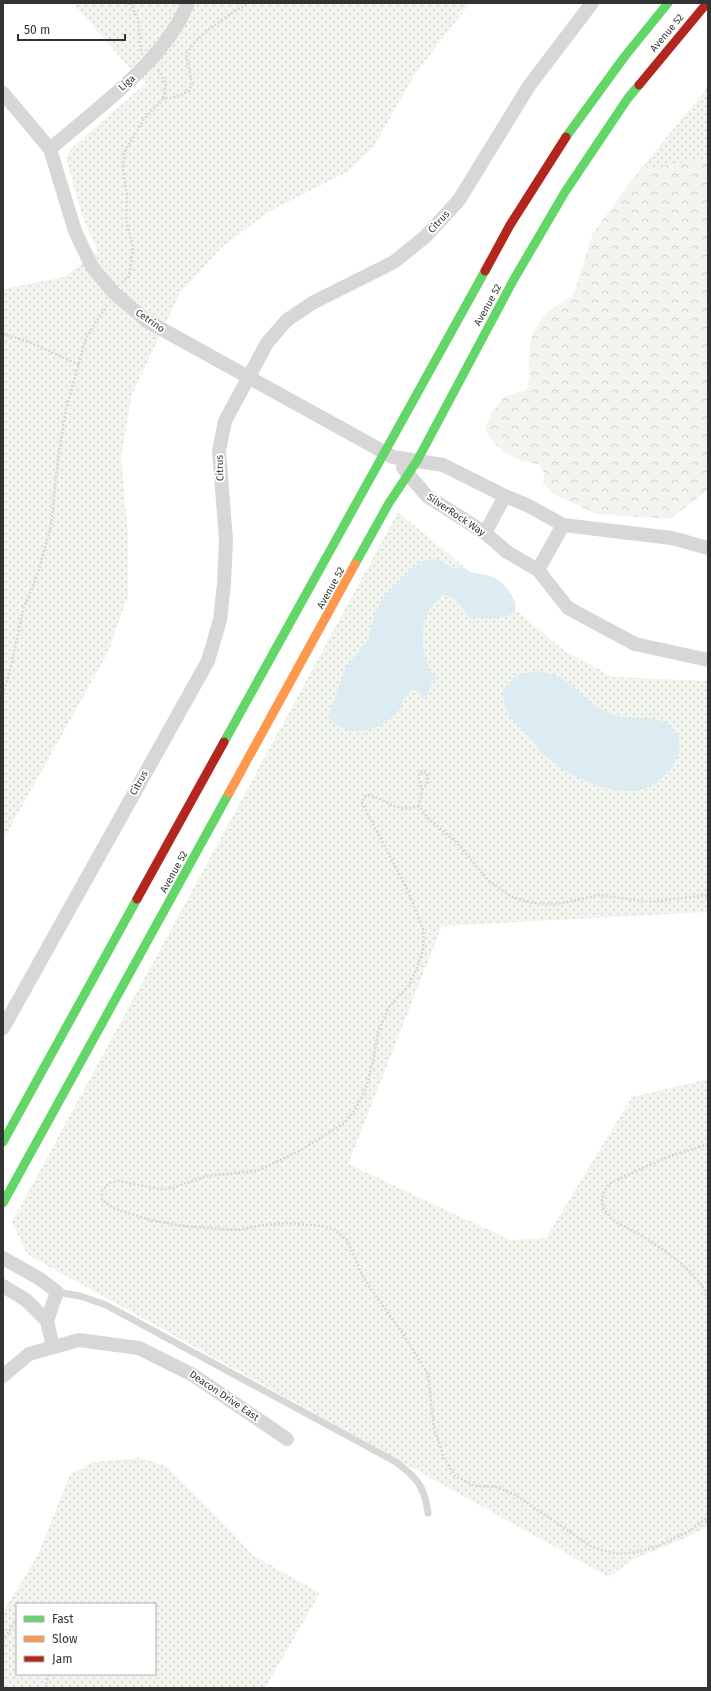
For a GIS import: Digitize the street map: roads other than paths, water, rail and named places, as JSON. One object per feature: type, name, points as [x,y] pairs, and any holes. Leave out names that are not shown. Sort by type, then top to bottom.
[{"type":"main road","name":"Avenue 52","points":[[3,1142],[389,454],[502,239],[549,162],[587,106],[645,30],[668,3]]},
{"type":"main road","name":"Avenue 52","points":[[3,1203],[389,503],[417,461],[499,306],[565,192],[628,98],[707,3]]},
{"type":"street","name":"Liga","points":[[50,149],[150,62],[169,37],[188,3]]},
{"type":"street","name":"Citrus","points":[[3,1028],[208,661],[220,620],[224,584],[226,540],[220,451],[225,421],[248,376],[267,343],[287,320],[314,302],[394,262],[426,236],[459,200],[529,86],[592,3]]},
{"type":"street","name":"Cetrino","points":[[3,93],[50,149],[75,231],[92,267],[114,293],[147,321],[389,454]]},
{"type":"street","points":[[389,454],[417,461],[443,465],[505,496],[527,505],[563,525],[672,538],[708,548]]},
{"type":"street","name":"SilverRock Way","points":[[389,454],[427,496],[485,533],[507,552],[538,570],[568,608],[635,644],[708,660]]},
{"type":"street","points":[[485,533],[505,496]]},
{"type":"street","points":[[538,570],[563,525]]},
{"type":"street","points":[[3,1258],[40,1279],[57,1292],[47,1321]]},
{"type":"street","points":[[3,1286],[26,1300],[47,1321],[53,1347]]},
{"type":"street","name":"Deacon Drive East","points":[[3,1376],[29,1354],[79,1340],[139,1348],[193,1374],[287,1439]]},
{"type":"lane","points":[[57,1292],[80,1296],[106,1305],[396,1462],[414,1476],[426,1496],[428,1513]]}]
